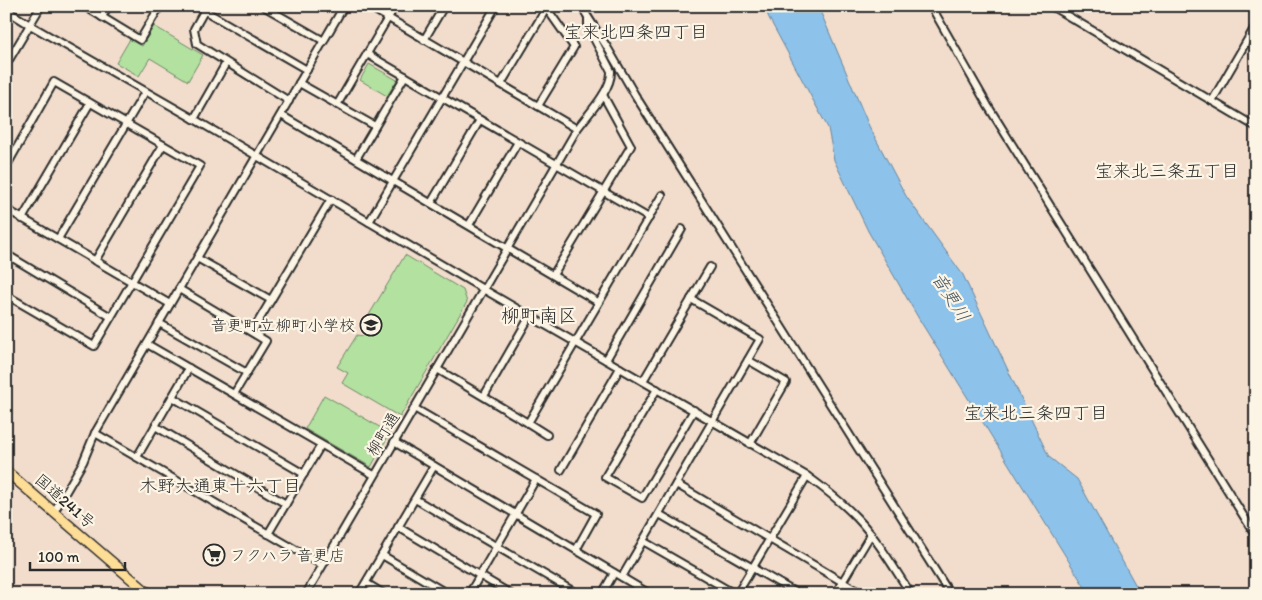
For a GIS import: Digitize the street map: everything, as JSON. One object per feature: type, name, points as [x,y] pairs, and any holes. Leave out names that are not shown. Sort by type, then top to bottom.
[{"type":"highway","name":"国道241号","points":[[6,471],[149,594]]},
{"type":"street","points":[[6,65],[41,6]]},
{"type":"street","points":[[84,6],[140,40],[160,6]]},
{"type":"street","points":[[102,17],[108,6]]},
{"type":"street","points":[[263,6],[324,41]]},
{"type":"street","points":[[54,512],[83,462],[96,433],[159,323],[344,6]]},
{"type":"street","points":[[368,6],[577,129]]},
{"type":"street","points":[[337,105],[395,6]]},
{"type":"street","points":[[424,40],[444,6]]},
{"type":"street","points":[[369,222],[496,6]]},
{"type":"street","points":[[581,6],[734,253],[950,594]]},
{"type":"street","points":[[931,6],[988,106],[1256,536]]},
{"type":"street","points":[[1051,6],[1256,127]]},
{"type":"street","points":[[501,84],[546,8],[574,47],[538,106]]},
{"type":"street","points":[[288,101],[196,44],[194,29],[206,9],[307,70]]},
{"type":"street","points":[[6,10],[807,476],[835,497],[857,518],[871,534],[911,594]]},
{"type":"street","name":"柳町通","points":[[307,593],[577,129],[603,95],[611,77],[611,71],[588,28],[588,18]]},
{"type":"street","points":[[1212,101],[1256,25]]},
{"type":"street","points":[[367,54],[648,218]]},
{"type":"street","points":[[194,119],[226,63]]},
{"type":"street","points":[[356,159],[405,76]]},
{"type":"street","points":[[6,167],[54,82],[200,166],[94,346],[6,295]]},
{"type":"street","points":[[299,83],[375,126]]},
{"type":"street","points":[[58,239],[145,92]]},
{"type":"street","points":[[554,276],[631,146],[603,95]]},
{"type":"street","points":[[22,219],[90,103]]},
{"type":"street","points":[[281,114],[598,302]]},
{"type":"street","points":[[431,203],[480,120]]},
{"type":"street","points":[[469,225],[518,142]]},
{"type":"street","points":[[95,261],[163,145]]},
{"type":"street","points":[[528,422],[662,195]]},
{"type":"street","points":[[252,332],[331,200]]},
{"type":"street","points":[[6,209],[170,304]]},
{"type":"street","points":[[606,360],[682,229]]},
{"type":"street","points":[[6,254],[111,316]]},
{"type":"street","points":[[197,258],[272,300]]},
{"type":"street","points":[[644,381],[710,267]]},
{"type":"street","points":[[179,289],[266,340],[234,394]]},
{"type":"street","points":[[622,577],[760,339],[691,298]]},
{"type":"street","points":[[484,396],[530,316]]},
{"type":"street","points":[[159,323],[247,373]]},
{"type":"street","points":[[147,344],[374,476]]},
{"type":"street","points":[[748,360],[786,382],[750,444]]},
{"type":"street","points":[[137,457],[189,368]]},
{"type":"street","points":[[561,470],[620,368]]},
{"type":"street","points":[[437,369],[547,435]]},
{"type":"street","points":[[657,389],[605,477],[620,486],[642,498],[694,410]]},
{"type":"street","points":[[172,397],[304,474]]},
{"type":"street","points":[[414,408],[596,514],[576,550]]},
{"type":"street","points":[[155,426],[286,504]]},
{"type":"street","points":[[96,433],[322,565]]},
{"type":"street","points":[[394,442],[622,577],[641,592],[650,594]]},
{"type":"street","points":[[268,534],[321,445]]},
{"type":"street","points":[[359,594],[434,466]]},
{"type":"street","points":[[643,541],[736,594],[807,476]]},
{"type":"street","points":[[469,594],[536,479]]},
{"type":"street","points":[[676,484],[863,594]]},
{"type":"street","points":[[415,499],[578,594]]},
{"type":"street","points":[[659,514],[798,594]]},
{"type":"street","points":[[398,527],[511,594]]},
{"type":"street","points":[[835,594],[871,534]]},
{"type":"street","points":[[382,555],[448,594]]},
{"type":"street","points":[[602,594],[614,573]]},
{"type":"street","points":[[366,583],[384,594]]},
{"type":"green space","points":[[154,26],[203,55],[188,81],[150,58],[139,76],[116,63],[130,39],[142,46]]},
{"type":"green space","points":[[369,64],[397,80],[387,96],[360,80]]},
{"type":"green space","points":[[405,255],[463,290],[467,302],[400,417],[342,383],[348,373],[337,367],[357,335],[370,334],[372,331],[373,324],[369,315]]},
{"type":"green space","points":[[324,395],[390,433],[371,467],[305,429]]},
{"type":"water","name":"音更川","points":[[764,6],[818,6],[869,126],[906,196],[963,275],[1049,457],[1077,479],[1142,594],[1089,594],[919,319],[868,231],[834,160],[828,128]]},
{"type":"place","name":"音更町立柳町小学校","points":[[371,325]]},
{"type":"place","name":"フクハラ 音更店","points":[[214,555]]},
{"type":"district","name":"宝来北四条四丁目","points":[[636,32]]},
{"type":"district","name":"宝来北三条五丁目","points":[[1167,171]]},
{"type":"district","name":"柳町南区","points":[[539,315]]},
{"type":"district","name":"宝来北三条四丁目","points":[[1036,413]]},
{"type":"district","name":"木野大通東十六丁目","points":[[220,486]]}]
